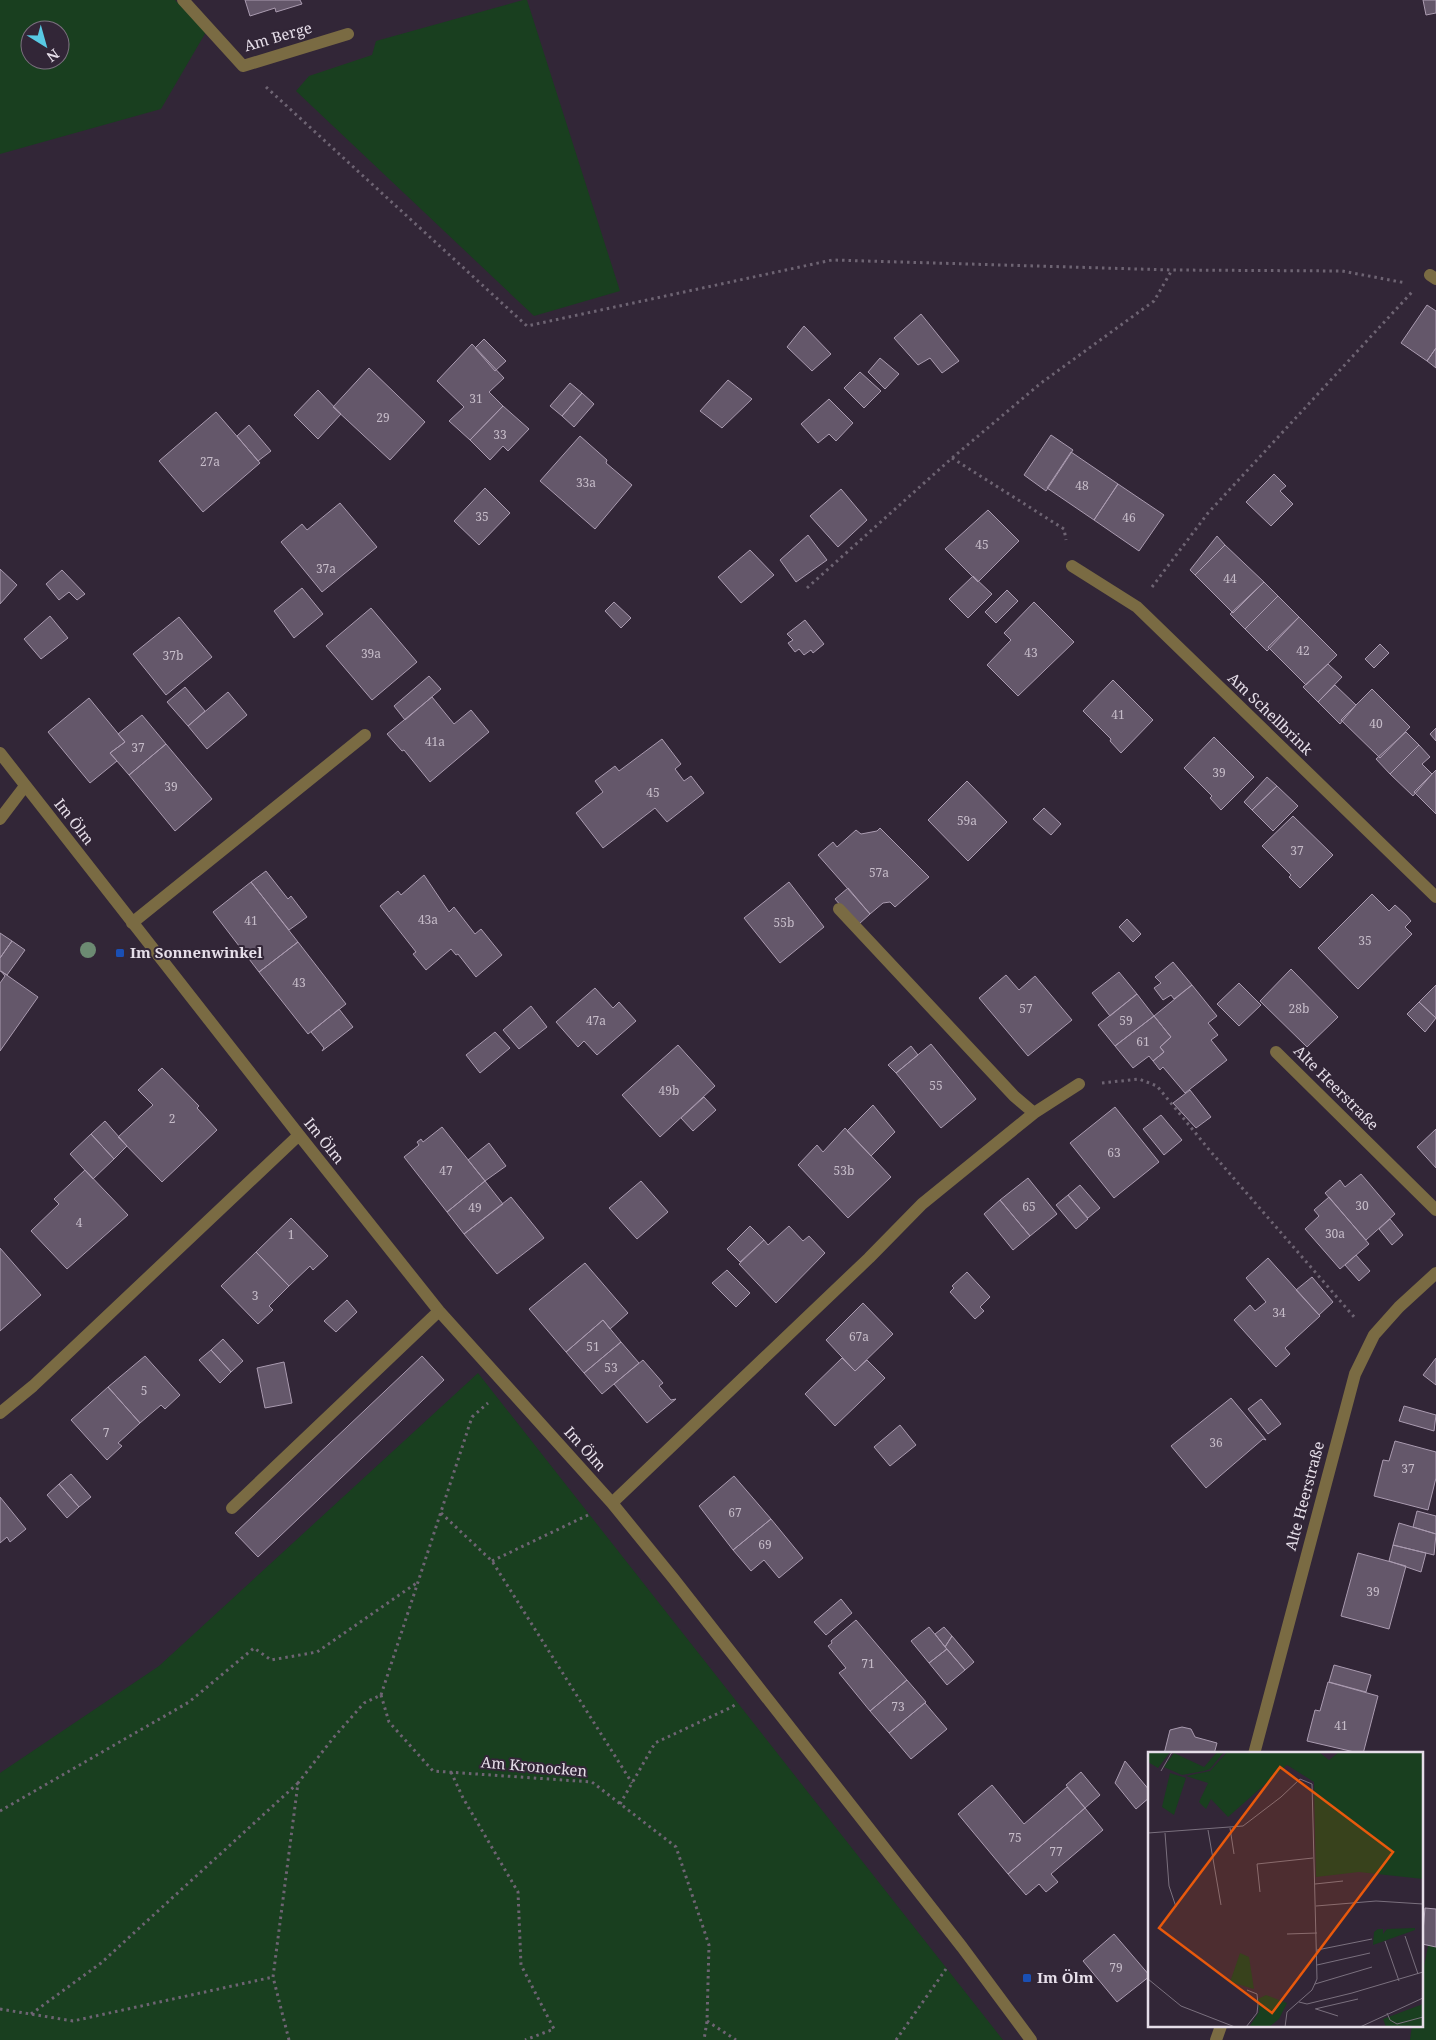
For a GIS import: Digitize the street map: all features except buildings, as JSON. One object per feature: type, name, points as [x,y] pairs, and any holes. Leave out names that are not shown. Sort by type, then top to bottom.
[{"type":"street","name":"Am Berge","points":[[184,0],[243,66],[348,34]]},
{"type":"street","name":"Am Schellbrink","points":[[1072,566],[1137,607],[1436,897]]},
{"type":"street","points":[[132,923],[364,735]]},
{"type":"street","name":"Im Ölm","points":[[0,753],[299,1135],[440,1311],[612,1503],[962,1946],[1031,2040]]},
{"type":"street","points":[[0,819],[25,786]]},
{"type":"street","points":[[839,909],[1014,1096],[1034,1114]]},
{"type":"street","name":"Alte Heerstraße","points":[[1276,1052],[1436,1210]]},
{"type":"street","points":[[612,1503],[922,1204],[1034,1114],[1079,1084]]},
{"type":"street","points":[[0,1413],[33,1386],[299,1135]]},
{"type":"street","name":"Alte Heerstraße","points":[[1255,1752],[1355,1374],[1374,1335],[1399,1307],[1436,1273]]},
{"type":"street","points":[[232,1508],[440,1311]]},
{"type":"street","points":[[1216,2040],[1220,2028]]},
{"type":"path","points":[[243,66],[526,326],[832,260],[1172,270],[1342,271],[1418,285]]},
{"type":"path","points":[[807,588],[952,458],[1041,383],[1154,301],[1172,270]]},
{"type":"path","points":[[1137,607],[1208,513],[1418,285],[1433,277]]},
{"type":"path","points":[[952,458],[1064,529],[1072,566]]},
{"type":"path","points":[[1079,1084],[1139,1079],[1157,1086],[1344,1306],[1374,1335]]},
{"type":"path","points":[[31,2014],[101,1963],[298,1783],[334,1737],[364,1703],[380,1695],[472,1417],[506,1386]]},
{"type":"path","points":[[492,1561],[612,1503]]},
{"type":"path","points":[[441,1513],[492,1561],[632,1783]]},
{"type":"path","points":[[0,1811],[189,1702],[254,1648],[271,1660],[317,1652],[418,1582]]},
{"type":"path","points":[[620,1804],[655,1743],[732,1708],[758,1686]]},
{"type":"path","name":"Am Kronocken","points":[[380,1695],[389,1722],[433,1771],[592,1782],[676,1847],[708,1945],[707,2021],[704,2040]]},
{"type":"path","points":[[452,1772],[463,1798],[518,1892],[521,1965],[554,2029],[525,2040]]},
{"type":"path","points":[[290,2040],[273,1977],[298,1783]]},
{"type":"path","points":[[896,2040],[962,1946]]},
{"type":"path","points":[[0,2009],[73,2021],[273,1977]]},
{"type":"path","points":[[707,2021],[736,2040]]},
{"type":"green space","points":[[0,0],[175,0],[206,32],[161,109],[0,154]]},
{"type":"green space","points":[[527,0],[620,291],[534,316],[296,91],[309,76],[372,55],[376,41]]},
{"type":"green space","points":[[478,1373],[1003,2040],[0,2040],[0,1773],[159,1666]]},
{"type":"green space","points":[[1436,1907],[1436,2040],[1410,2040],[1412,2028],[1424,2028],[1424,1966]]},
{"type":"place","name":"Im Sonnenwinkel","points":[[120,953]]},
{"type":"place","name":"Im Ölm","points":[[1027,1978]]}]
